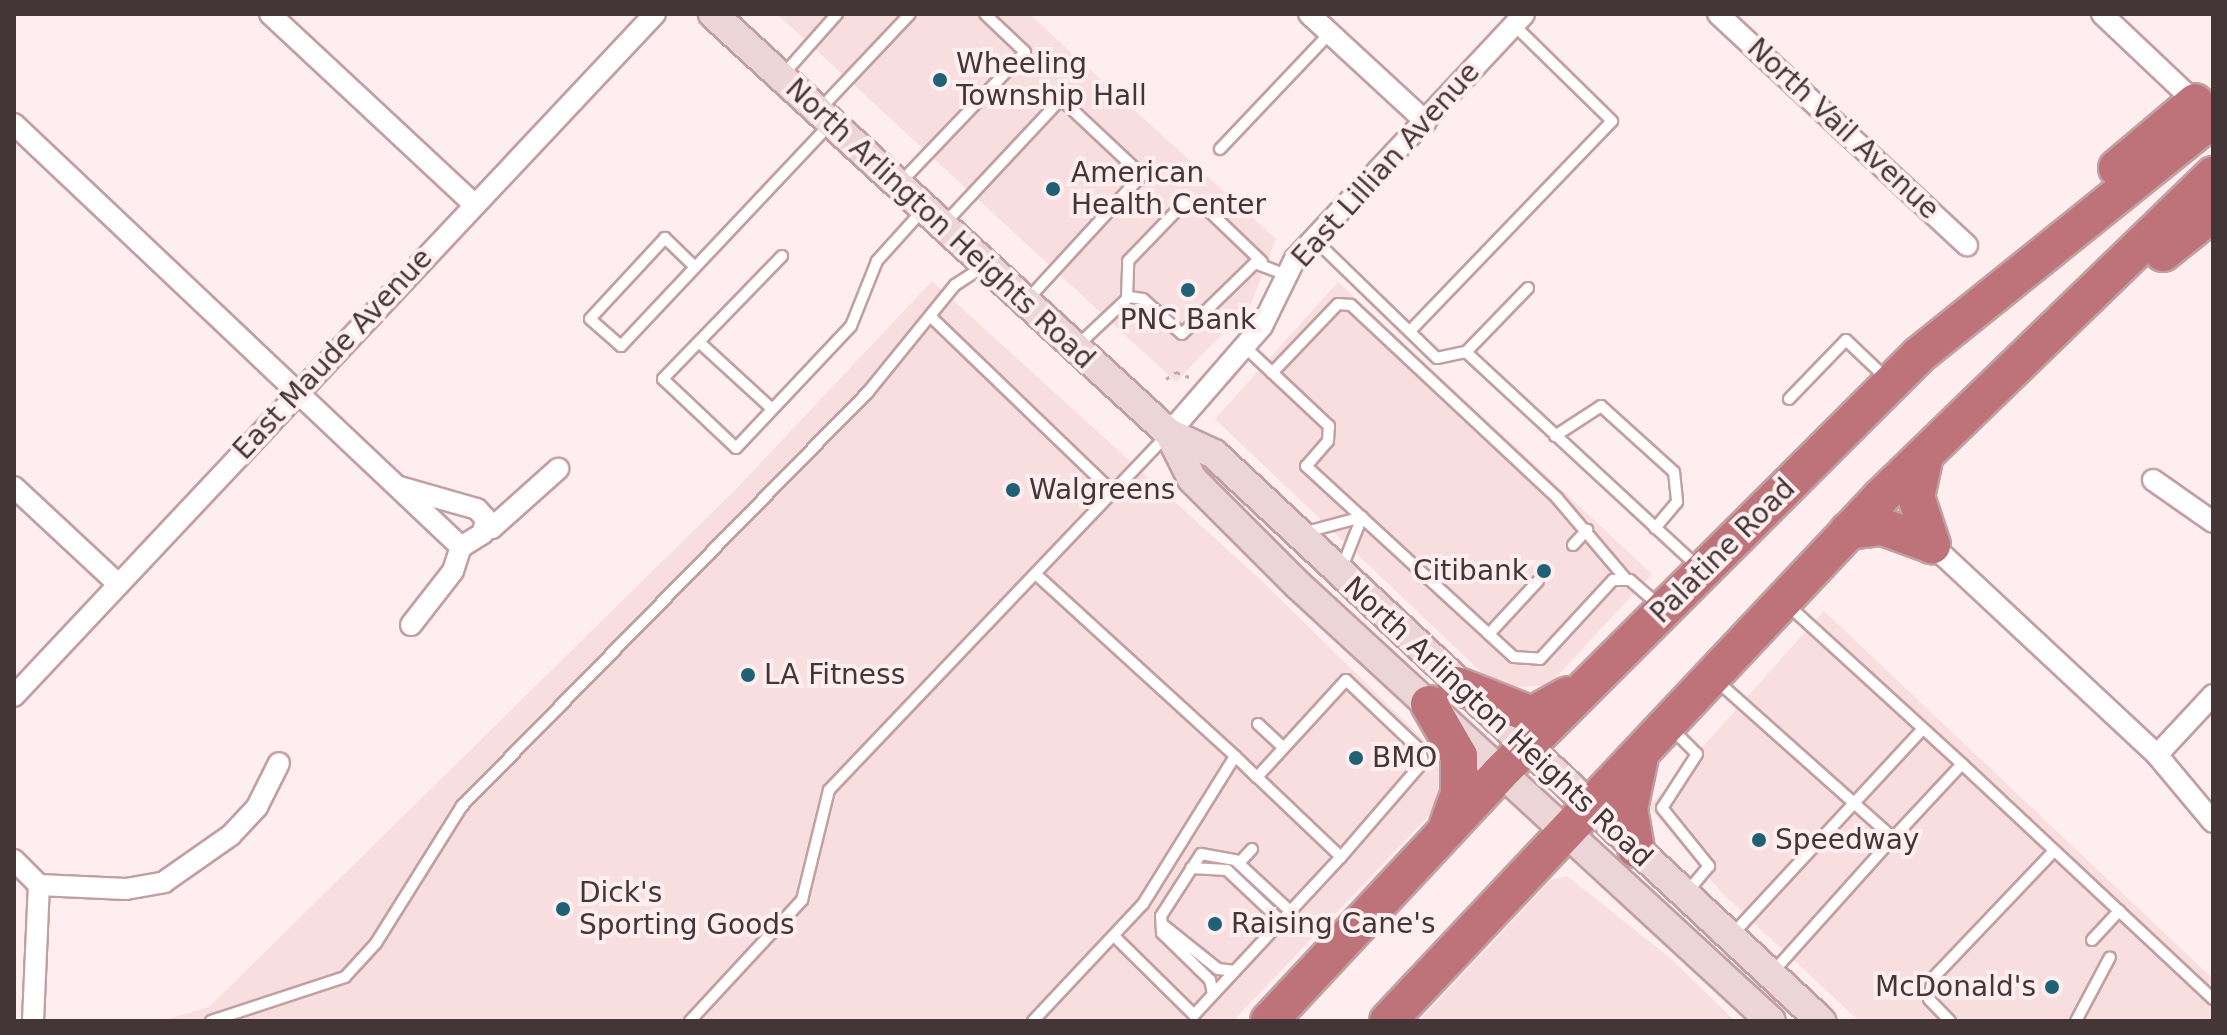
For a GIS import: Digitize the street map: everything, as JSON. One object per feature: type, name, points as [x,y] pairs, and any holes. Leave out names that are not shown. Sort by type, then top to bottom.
[{"type":"highway","name":"Palatine Road","points":[[1269,1021],[1499,774],[1919,355],[2007,260],[2207,103]]},
{"type":"highway","points":[[1388,1021],[1848,531],[2213,175]]},
{"type":"highway","points":[[1979,403],[2213,213]]},
{"type":"highway","points":[[1925,455],[1916,497],[1932,545]]},
{"type":"highway","points":[[1848,531],[1883,527],[1932,545]]},
{"type":"highway","points":[[1444,834],[1459,794],[1459,756],[1443,694],[1532,715],[1591,684]]},
{"type":"highway","points":[[1636,849],[1629,809],[1640,755]]},
{"type":"main road","name":"North Arlington Heights Road","points":[[713,14],[1169,433],[1214,454],[1340,576],[1443,694],[1499,774],[1771,1021]]},
{"type":"main road","name":"North Arlington Heights Road","points":[[1169,433],[1192,479],[1443,694],[1525,748],[1821,1021]]},
{"type":"street","points":[[270,14],[473,203]]},
{"type":"street","name":"East Maude Avenue","points":[[14,696],[116,582],[655,14]]},
{"type":"street","points":[[1309,14],[1426,122]]},
{"type":"street","name":"North Vail Avenue","points":[[1718,14],[1967,245]]},
{"type":"street","points":[[2102,14],[2207,103]]},
{"type":"street","name":"East Lillian Avenue","points":[[1169,433],[1246,348],[1287,275],[1314,239],[1519,19]]},
{"type":"street","points":[[14,124],[301,390],[461,547]]},
{"type":"street","points":[[461,547],[477,541],[485,527],[526,501],[558,469]]},
{"type":"street","points":[[2153,480],[2213,522]]},
{"type":"street","points":[[14,487],[116,582]]},
{"type":"street","points":[[400,487],[456,498],[477,509],[485,527]]},
{"type":"street","points":[[1932,545],[2157,755],[2213,822]]},
{"type":"street","points":[[411,625],[453,571],[461,547]]},
{"type":"street","points":[[2157,755],[2213,695]]},
{"type":"street","points":[[14,860],[39,885],[126,889],[164,882],[231,835],[279,763]]},
{"type":"street","points":[[33,1021],[39,885]]},
{"type":"lane","points":[[781,77],[837,14]]},
{"type":"lane","points":[[695,267],[665,238],[590,319],[621,346],[695,267],[910,14]]},
{"type":"lane","points":[[898,185],[1025,52],[985,14]]},
{"type":"lane","points":[[1410,331],[1612,121],[1519,19]]},
{"type":"lane","points":[[1220,149],[1330,33]]},
{"type":"lane","points":[[782,256],[663,379],[736,448],[851,326],[877,261],[933,218],[1061,99],[1142,175],[1025,303]]},
{"type":"lane","points":[[1075,348],[1127,298],[1128,261],[1184,203],[1207,209],[1262,262],[1287,275]]},
{"type":"lane","points":[[1314,239],[1437,358],[1466,352],[1528,288]]},
{"type":"lane","points":[[1127,298],[1143,299],[1188,333],[1262,262]]},
{"type":"lane","points":[[211,1021],[345,977],[376,943],[462,806],[868,392],[955,285],[985,266]]},
{"type":"lane","points":[[1272,373],[1338,304],[1351,305],[1587,530],[1625,578],[1664,610]]},
{"type":"lane","points":[[930,316],[1114,493]]},
{"type":"lane","points":[[1789,399],[1846,340],[1891,383]]},
{"type":"lane","points":[[699,342],[772,409]]},
{"type":"lane","points":[[1246,348],[1331,431],[1306,466],[1514,657],[1534,663],[1613,580],[1625,578]]},
{"type":"lane","points":[[1466,352],[1703,571]]},
{"type":"lane","points":[[1555,436],[1601,406],[1674,472],[1677,502],[1655,528]]},
{"type":"lane","points":[[690,1021],[802,900],[829,790],[1038,576],[1169,433]]},
{"type":"lane","points":[[1295,532],[1362,517]]},
{"type":"lane","points":[[1340,576],[1362,517]]},
{"type":"lane","points":[[1573,545],[1587,530]]},
{"type":"lane","points":[[1038,576],[1341,857]]},
{"type":"lane","points":[[1489,634],[1538,581]]},
{"type":"lane","points":[[1783,601],[2213,999]]},
{"type":"lane","points":[[1713,677],[1893,838]]},
{"type":"lane","points":[[1114,936],[1194,1015],[1419,775],[1420,750],[1346,680],[1257,777]]},
{"type":"lane","points":[[1258,724],[1283,747]]},
{"type":"lane","points":[[1668,725],[1697,754],[1662,808],[1709,866],[1685,895]]},
{"type":"lane","points":[[1730,937],[1923,729]]},
{"type":"lane","points":[[1040,1019],[1143,904],[1235,756]]},
{"type":"lane","points":[[1770,974],[1962,764]]},
{"type":"lane","points":[[1239,863],[1252,849]]},
{"type":"lane","points":[[1950,1021],[1929,999],[1933,978],[2054,851]]},
{"type":"lane","points":[[1213,994],[1210,980],[1162,933],[1191,868],[1211,852],[1239,863],[1290,911]]},
{"type":"lane","points":[[1191,868],[1227,870],[1281,921]]},
{"type":"lane","points":[[2092,940],[2119,911]]},
{"type":"lane","points":[[1163,925],[1218,969],[1235,971]]},
{"type":"lane","points":[[2076,1021],[2110,957]]},
{"type":"path","points":[[1166,379],[1176,372],[1189,377]]},
{"type":"shaded area","points":[[777,14],[1029,14],[1276,239],[1251,304],[1176,382]]},
{"type":"shaded area","points":[[932,281],[1263,582],[1434,750],[1443,786],[1438,806],[1233,1021],[161,1021],[209,1007],[737,488]]},
{"type":"shaded area","points":[[1338,282],[1652,574],[1549,685],[1498,688],[1215,419]]},
{"type":"shaded area","points":[[1824,611],[2213,979],[2213,1021],[1859,1021],[1723,894],[1649,807]]},
{"type":"shaded area","points":[[1567,876],[1669,957],[1735,1021],[1419,1021],[1551,880]]},
{"type":"place","name":"Wheeling Township Hall","points":[[940,80]]},
{"type":"place","name":"American Health Center","points":[[1053,189]]},
{"type":"place","name":"PNC Bank","points":[[1188,290]]},
{"type":"place","name":"Walgreens","points":[[1013,490]]},
{"type":"place","name":"Citibank","points":[[1544,571]]},
{"type":"place","name":"LA Fitness","points":[[748,675]]},
{"type":"place","name":"BMO","points":[[1356,758]]},
{"type":"place","name":"Speedway","points":[[1759,840]]},
{"type":"place","name":"Dick's Sporting Goods","points":[[563,909]]},
{"type":"place","name":"Raising Cane's","points":[[1215,924]]},
{"type":"place","name":"McDonald's","points":[[2052,987]]}]
